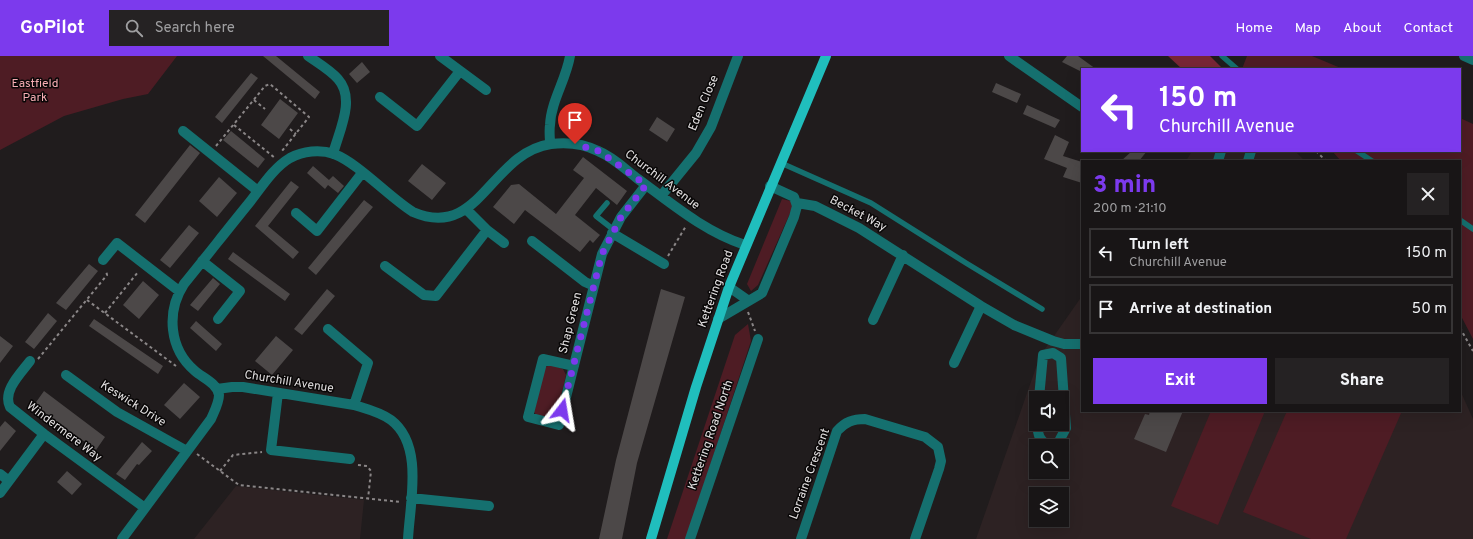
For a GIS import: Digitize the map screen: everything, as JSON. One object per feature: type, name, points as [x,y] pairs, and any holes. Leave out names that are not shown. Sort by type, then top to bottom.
[{"type":"main road","name":"Kettering Road","points":[[651,539],[729,287],[780,162],[826,56]]},
{"type":"street","points":[[308,56],[337,78],[346,93],[345,112],[333,154]]},
{"type":"street","points":[[440,56],[486,90]]},
{"type":"street","points":[[550,144],[550,125],[553,110],[565,79],[570,56]]},
{"type":"street","name":"Eden Close","points":[[661,196],[696,153],[711,127],[738,56]]},
{"type":"street","points":[[1010,56],[1081,106]]},
{"type":"street","points":[[1464,56],[1473,60]]},
{"type":"street","points":[[380,97],[417,126],[460,71]]},
{"type":"street","points":[[183,130],[258,191]]},
{"type":"street","name":"Churchill Avenue","points":[[408,539],[412,459],[411,449],[398,426],[382,414],[354,405],[232,387],[216,389],[209,380],[194,370],[187,363],[179,350],[173,333],[172,315],[179,291],[258,191],[289,158],[298,154],[317,151],[333,154],[362,173],[404,206],[422,216],[441,218],[451,217],[467,210],[514,160],[537,147],[550,144],[575,144],[599,151],[691,218],[721,236],[746,245]]},
{"type":"street","points":[[296,213],[317,231],[362,173]]},
{"type":"street","name":"Shap Green","points":[[574,366],[543,359],[528,417],[559,425],[574,366],[602,254],[613,232],[646,185]]},
{"type":"street","points":[[718,319],[759,296],[764,290],[794,217],[797,203],[792,194],[770,186]]},
{"type":"street","name":"Becket Way","points":[[797,203],[810,205],[859,228],[981,306],[1014,325],[1053,341],[1064,344],[1081,344]]},
{"type":"street","points":[[467,210],[487,230],[504,243]]},
{"type":"street","points":[[385,266],[421,293],[428,297],[436,296],[487,230]]},
{"type":"street","points":[[613,232],[664,264]]},
{"type":"street","name":"Shap Green","points":[[532,241],[585,282],[594,286]]},
{"type":"street","points":[[103,260],[117,243],[179,291]]},
{"type":"street","points":[[873,320],[903,255]]},
{"type":"street","points":[[202,261],[240,291],[218,319]]},
{"type":"street","points":[[729,287],[750,300]]},
{"type":"street","points":[[954,363],[981,306]]},
{"type":"street","points":[[328,329],[368,363],[354,405]]},
{"type":"street","name":"Kettering Road North","points":[[690,539],[758,339]]},
{"type":"street","points":[[1053,341],[1053,352]]},
{"type":"street","points":[[1040,391],[1043,355],[1053,352]]},
{"type":"street","points":[[1053,352],[1061,358],[1063,391]]},
{"type":"street","name":"Windermere Way","points":[[30,361],[8,393],[7,402],[14,411],[145,508]]},
{"type":"street","name":"Keswick Drive","points":[[66,375],[118,412],[188,450]]},
{"type":"street","points":[[122,539],[188,450],[215,410],[219,395],[216,389]]},
{"type":"street","points":[[278,393],[271,450],[350,459]]},
{"type":"street","name":"Lorraine Crescent","points":[[801,539],[837,431],[842,425],[856,419],[865,420],[925,437],[938,447],[941,461],[939,469],[915,539]]},
{"type":"street","points":[[1037,431],[1038,437],[1050,446],[1058,443],[1064,431]]},
{"type":"street","points":[[0,493],[44,434]]},
{"type":"street","points":[[0,474],[9,481]]},
{"type":"street","points":[[411,501],[488,506]]},
{"type":"lane","points":[[1222,56],[1236,68]]},
{"type":"lane","points":[[1358,152],[1370,160]]},
{"type":"lane","points":[[780,162],[827,182],[882,209],[966,263],[1042,309]]},
{"type":"lane","points":[[607,203],[596,216],[613,232]]},
{"type":"lane","points":[[1461,221],[1473,228]]},
{"type":"path","points":[[211,153],[265,86],[270,84],[309,115],[308,119],[281,152]]},
{"type":"path","points":[[254,100],[265,109]]},
{"type":"path","points":[[234,125],[276,158]]},
{"type":"path","points":[[290,129],[296,134]]},
{"type":"path","points":[[1317,152],[1325,160]]},
{"type":"path","points":[[664,264],[691,218]]},
{"type":"path","points":[[30,361],[39,358],[107,275],[103,260]]},
{"type":"path","points":[[105,313],[144,264]]},
{"type":"path","points":[[87,300],[176,366],[194,370]]},
{"type":"path","points":[[750,300],[747,311],[758,339]]},
{"type":"path","points":[[1461,330],[1473,351]]},
{"type":"path","points":[[188,450],[239,485],[368,499],[411,501]]},
{"type":"path","points":[[220,471],[233,456],[271,450]]},
{"type":"path","points":[[350,459],[355,465],[367,466],[370,471],[368,499]]},
{"type":"shaded area","points":[[1168,56],[1210,56],[1222,68],[1181,68]]},
{"type":"shaded area","points":[[1191,152],[1296,152],[1304,160],[1187,160]]},
{"type":"shaded area","points":[[1081,297],[1081,412],[1461,412],[1461,392],[1473,419],[1473,539],[976,539],[1040,356]]},
{"type":"shaded area","points":[[236,486],[364,500],[360,539],[194,539]]},
{"type":"green space","name":"Eastfield Park","points":[[0,56],[177,56],[148,94],[123,99],[64,116],[0,150]]},
{"type":"green space","points":[[1247,56],[1312,56],[1341,68],[1242,68]]},
{"type":"green space","points":[[1461,118],[1473,124],[1473,339],[1461,316],[1461,160],[1340,160],[1333,152],[1461,152]]},
{"type":"green space","points":[[782,199],[795,202],[758,285],[751,291],[747,284]]},
{"type":"green space","points":[[748,324],[751,341],[686,539],[667,539],[735,335]]},
{"type":"green space","points":[[552,365],[563,369],[566,375],[557,414],[551,419],[537,416],[534,412],[545,367]]},
{"type":"green space","points":[[1211,412],[1265,412],[1218,525],[1171,506]]},
{"type":"green space","points":[[1287,412],[1402,412],[1346,539],[1311,539],[1243,512]]},
{"type":"building","points":[[263,56],[276,56],[320,92],[315,99]]},
{"type":"building","points":[[1067,56],[1078,56],[1095,68],[1081,68],[1081,72],[1062,62]]},
{"type":"building","points":[[362,62],[370,72],[357,83],[349,74]]},
{"type":"building","points":[[251,73],[258,78],[222,123],[215,117]]},
{"type":"building","points":[[996,83],[1021,94],[1017,103],[992,92]]},
{"type":"building","points":[[280,99],[298,113],[279,139],[261,125]]},
{"type":"building","points":[[1027,105],[1060,120],[1055,128],[1023,114]]},
{"type":"building","points":[[657,117],[675,129],[667,142],[649,130]]},
{"type":"building","points":[[231,131],[265,159],[258,168],[223,140]]},
{"type":"building","points":[[1055,135],[1069,142],[1063,156],[1081,162],[1081,183],[1063,177],[1067,168],[1044,159]]},
{"type":"building","points":[[190,145],[200,153],[145,223],[135,215]]},
{"type":"building","points":[[1131,152],[1146,152],[1140,160],[1122,160]]},
{"type":"building","points":[[583,157],[627,191],[617,205],[596,188],[575,215],[600,235],[593,243],[590,240],[580,252],[525,210],[514,224],[493,207],[511,185],[519,184],[556,214],[584,178],[573,170]]},
{"type":"building","points":[[422,164],[446,183],[432,200],[408,181]]},
{"type":"building","points":[[313,166],[329,180],[333,176],[344,186],[338,193],[328,185],[325,189],[307,173]]},
{"type":"building","points":[[219,177],[237,193],[217,217],[199,201]]},
{"type":"building","points":[[291,181],[299,187],[268,226],[299,252],[293,259],[255,226]]},
{"type":"building","points":[[364,200],[373,207],[316,275],[308,268]]},
{"type":"building","points":[[189,225],[199,233],[170,268],[160,260]]},
{"type":"building","points":[[233,252],[290,294],[285,301],[228,259]]},
{"type":"building","points":[[89,264],[98,271],[66,310],[56,303]]},
{"type":"building","points":[[213,278],[220,284],[198,311],[190,305]]},
{"type":"building","points":[[143,281],[159,295],[139,319],[123,305]]},
{"type":"building","points":[[327,289],[335,296],[302,335],[294,329]]},
{"type":"building","points":[[661,289],[685,297],[637,463],[622,539],[599,539],[616,460]]},
{"type":"building","points":[[48,313],[57,321],[34,349],[25,342]]},
{"type":"building","points":[[94,319],[163,366],[158,374],[89,326]]},
{"type":"building","points":[[196,321],[222,344],[216,351],[190,328]]},
{"type":"building","points":[[0,336],[13,346],[0,363]]},
{"type":"building","points":[[276,336],[293,350],[272,375],[255,361]]},
{"type":"building","points":[[184,383],[200,397],[180,419],[164,405]]},
{"type":"building","points":[[44,391],[105,437],[96,450],[34,405]]},
{"type":"building","points":[[1150,412],[1183,412],[1166,452],[1134,439],[1145,414],[1149,415]]},
{"type":"building","points":[[5,421],[16,431],[0,451],[0,427]]},
{"type":"building","points":[[142,442],[152,451],[139,465],[137,464],[125,480],[116,474]]},
{"type":"building","points":[[67,471],[82,484],[72,495],[57,482]]},
{"type":"route","points":[[562,410],[588,314],[602,254],[621,217],[646,185],[599,151],[588,146],[575,144]]}]
